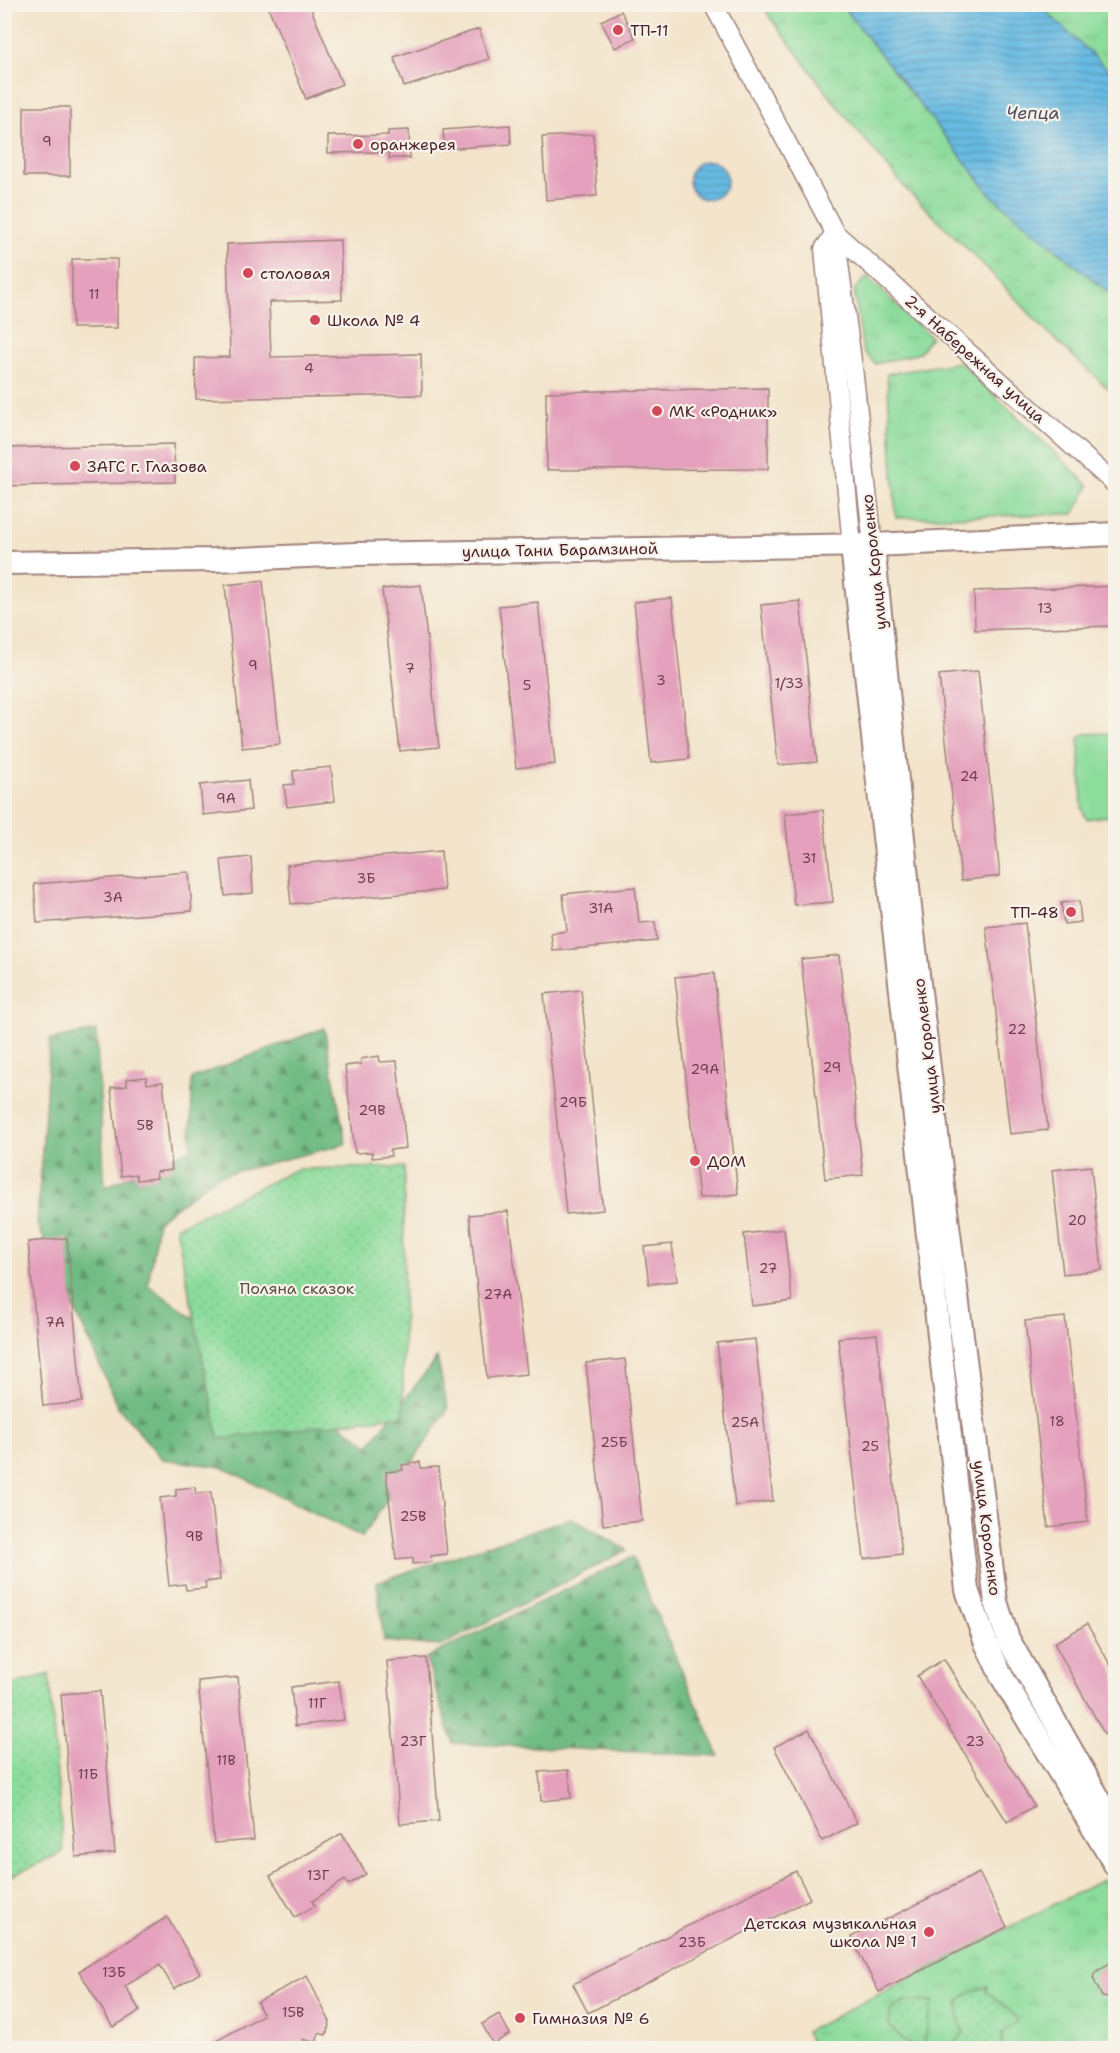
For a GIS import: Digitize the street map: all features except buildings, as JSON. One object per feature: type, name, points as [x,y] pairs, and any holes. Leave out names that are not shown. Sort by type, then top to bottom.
[{"type":"street","points":[[713,4],[835,233],[824,249]]},
{"type":"street","name":"улица Короленко","points":[[818,202],[848,507],[863,545],[996,1602],[1008,1639],[1116,1829]]},
{"type":"street","name":"улица Короленко","points":[[835,233],[854,376],[863,545],[968,1590],[986,1643],[1002,1677],[1116,1866]]},
{"type":"street","name":"2-я Набережная улица","points":[[835,233],[1116,485]]},
{"type":"street","name":"улица Тани Барамзиной","points":[[4,563],[863,545],[1116,534]]},
{"type":"green space","points":[[763,5],[842,5],[992,196],[1115,298],[1115,395],[1049,334],[984,265],[906,189],[834,102]]},
{"type":"green space","points":[[1039,5],[1115,5],[1115,76],[1094,58]]},
{"type":"green space","points":[[867,277],[931,337],[919,353],[875,364],[863,351],[854,290]]},
{"type":"green space","points":[[960,362],[1089,486],[1074,514],[896,518],[887,374]]},
{"type":"green space","points":[[1108,733],[1114,740],[1114,815],[1087,819],[1082,807],[1079,740],[1085,734]]},
{"type":"green space","points":[[324,1028],[346,1144],[218,1176],[158,1220],[148,1285],[369,1445],[437,1358],[448,1409],[362,1537],[222,1467],[162,1459],[118,1407],[37,1223],[50,1040],[96,1031],[105,1187],[191,1149],[192,1078]]},
{"type":"green space","name":"Поляна сказок","points":[[404,1167],[403,1415],[219,1439],[176,1227],[297,1169]]},
{"type":"green space","points":[[571,1518],[627,1550],[441,1646],[384,1641],[377,1582]]},
{"type":"green space","points":[[632,1557],[719,1756],[453,1743],[426,1658]]},
{"type":"green space","points":[[49,1674],[63,1852],[5,1879],[5,1687]]},
{"type":"green space","points":[[1102,1880],[1115,1903],[1115,2048],[814,2048],[805,2032]]},
{"type":"green space","points":[[988,1986],[987,1991],[1016,2017],[1017,2022],[1002,2033],[1002,2048],[953,2048],[964,2033],[959,2021],[959,2000],[972,1991]]},
{"type":"green space","points":[[905,2001],[933,2001],[923,2048],[908,2043],[889,2024],[891,2010]]},
{"type":"water","name":"Чепца","points":[[842,5],[1039,5],[1115,76],[1115,298],[992,196]]},
{"type":"water","points":[[708,161],[721,167],[727,180],[721,193],[708,199],[695,193],[689,180],[695,167]]},
{"type":"place","name":"ТП-11","points":[[618,30]]},
{"type":"place","name":"оранжерея","points":[[358,144]]},
{"type":"place","name":"столовая","points":[[248,273]]},
{"type":"place","name":"Школа № 4","points":[[315,320]]},
{"type":"place","name":"МК «Родник»","points":[[657,411]]},
{"type":"place","name":"ЗАГС г. Глазова","points":[[75,466]]},
{"type":"place","name":"ТП-48","points":[[1071,912]]},
{"type":"place","name":"ДОМ","points":[[695,1161]]},
{"type":"place","name":"Детская музыкальная школа № 1","points":[[929,1932]]},
{"type":"place","name":"Гимназия № 6","points":[[520,2018]]}]
